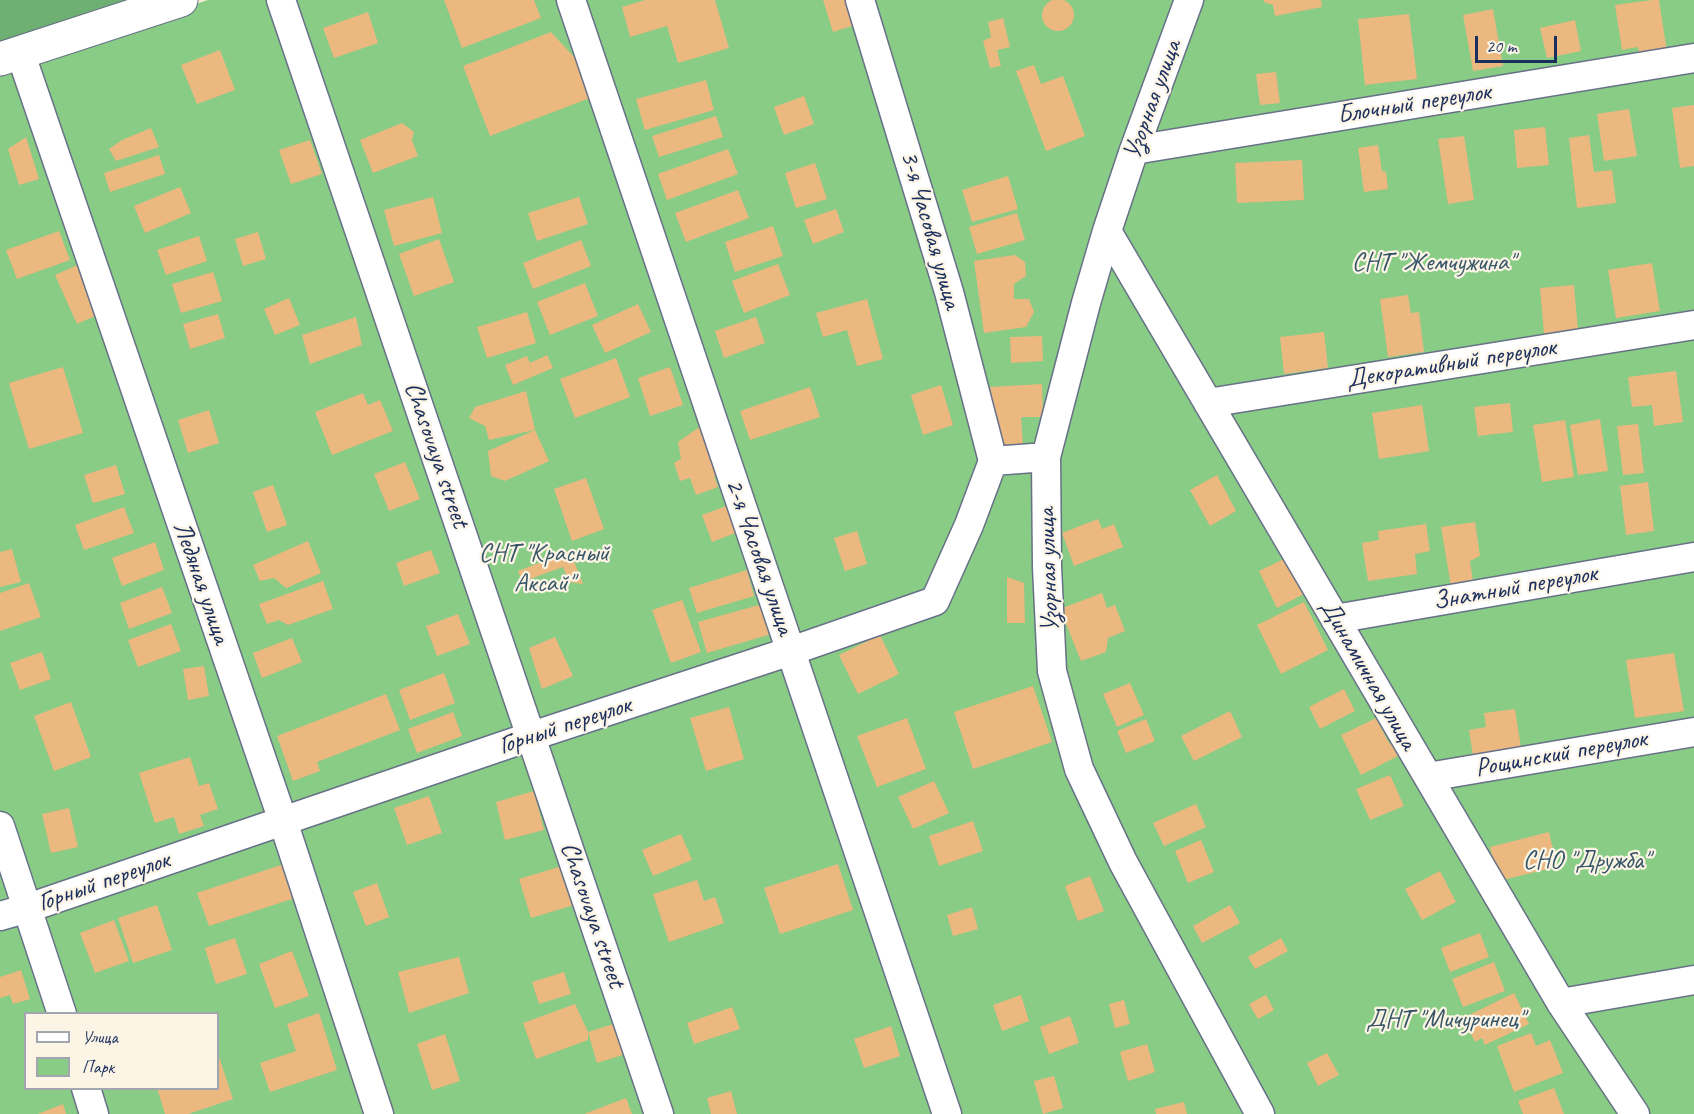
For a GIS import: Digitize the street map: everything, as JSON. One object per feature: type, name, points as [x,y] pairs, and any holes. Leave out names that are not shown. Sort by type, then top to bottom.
[{"type":"main road","points":[[10,56],[181,0]]},
{"type":"street","name":"Chasovaya street","points":[[281,0],[659,1114]]},
{"type":"street","name":"2-я Часовая улица","points":[[571,0],[947,1114]]},
{"type":"street","name":"3-я Часовая улица","points":[[860,0],[949,292],[993,461]]},
{"type":"street","name":"Узорная улица","points":[[1189,0],[1107,231],[1046,457],[1047,567],[1052,671],[1079,769],[1123,862],[1260,1114]]},
{"type":"street","name":"Ледяная улица","points":[[10,56],[283,821],[379,1114]]},
{"type":"street","name":"Блочный переулок","points":[[1134,150],[1694,58]]},
{"type":"street","name":"Динамичная улица","points":[[1107,231],[1561,1004],[1635,1114]]},
{"type":"street","name":"Декоративный переулок","points":[[1208,403],[1694,325]]},
{"type":"street","points":[[993,461],[1046,457]]},
{"type":"street","name":"Горный переулок","points":[[0,916],[935,601],[969,525],[993,461]]},
{"type":"street","name":"Знатный переулок","points":[[1335,619],[1694,557]]},
{"type":"street","name":"Рощинский переулок","points":[[1428,777],[1694,732]]},
{"type":"street","points":[[0,826],[61,1012]]},
{"type":"street","points":[[1561,1004],[1694,980]]},
{"type":"street","points":[[86,1090],[94,1114]]},
{"type":"green space","points":[[0,0],[165,0],[0,52]]},
{"type":"green space","name":"СНТ \"Красный Аксай\"","points":[[208,0],[1694,0],[1694,1114],[0,1114],[0,69]]},
{"type":"building","points":[[1058,-1],[1069,4],[1074,15],[1069,26],[1058,31],[1047,26],[1042,15],[1047,4]]},
{"type":"building","points":[[444,0],[534,0],[541,18],[462,48]]},
{"type":"building","points":[[645,0],[715,0],[729,48],[678,63],[667,26],[630,37],[622,7]]},
{"type":"building","points":[[823,0],[850,0],[858,24],[833,32]]},
{"type":"building","points":[[1264,0],[1321,0],[1322,7],[1275,16],[1273,5]]},
{"type":"building","points":[[1659,0],[1668,58],[1641,62],[1638,47],[1622,50],[1615,5]]},
{"type":"building","points":[[1493,9],[1503,66],[1473,71],[1463,15]]},
{"type":"building","points":[[368,12],[378,43],[334,58],[323,28]]},
{"type":"building","points":[[1409,14],[1417,79],[1365,85],[1358,19]]},
{"type":"building","points":[[1003,18],[1010,47],[997,50],[1001,66],[990,68],[983,41],[991,37],[988,22]]},
{"type":"building","points":[[1575,20],[1581,51],[1547,58],[1540,28]]},
{"type":"building","points":[[551,32],[575,58],[590,98],[490,136],[463,66]]},
{"type":"building","points":[[220,50],[235,90],[197,104],[181,65]]},
{"type":"building","points":[[1034,65],[1041,84],[1063,76],[1085,136],[1046,151],[1016,71]]},
{"type":"building","points":[[1276,72],[1280,103],[1260,105],[1256,74]]},
{"type":"building","points":[[706,80],[714,110],[645,130],[636,99]]},
{"type":"building","points":[[804,96],[814,124],[784,135],[774,107]]},
{"type":"building","points":[[1694,105],[1694,166],[1680,168],[1672,108]]},
{"type":"building","points":[[1629,109],[1637,156],[1604,161],[1597,114]]},
{"type":"building","points":[[716,116],[723,137],[659,157],[652,136]]},
{"type":"building","points":[[402,123],[414,132],[412,140],[418,156],[373,173],[360,140]]},
{"type":"building","points":[[1545,127],[1549,165],[1517,168],[1514,130]]},
{"type":"building","points":[[151,128],[159,147],[116,161],[109,149],[122,140]]},
{"type":"building","points":[[1589,135],[1594,172],[1612,170],[1616,203],[1577,208],[1569,138]]},
{"type":"building","points":[[1464,136],[1474,200],[1448,204],[1438,139]]},
{"type":"building","points":[[26,137],[39,179],[19,185],[8,149]]},
{"type":"building","points":[[310,140],[322,174],[291,184],[279,150]]},
{"type":"building","points":[[1378,145],[1382,171],[1386,172],[1388,189],[1364,192],[1358,148]]},
{"type":"building","points":[[728,149],[738,174],[667,200],[658,174]]},
{"type":"building","points":[[159,155],[165,174],[110,192],[104,173]]},
{"type":"building","points":[[1302,160],[1304,200],[1237,203],[1235,163]]},
{"type":"building","points":[[815,163],[827,199],[796,208],[785,173]]},
{"type":"building","points":[[1008,176],[1018,209],[972,222],[962,190]]},
{"type":"building","points":[[180,187],[191,213],[145,233],[134,206]]},
{"type":"building","points":[[738,190],[749,218],[686,242],[675,213]]},
{"type":"building","points":[[433,197],[442,233],[394,246],[384,210]]},
{"type":"building","points":[[579,197],[588,224],[537,241],[528,213]]},
{"type":"building","points":[[836,209],[844,232],[813,244],[804,220]]},
{"type":"building","points":[[1017,213],[1025,240],[977,254],[969,227]]},
{"type":"building","points":[[773,226],[783,256],[735,272],[725,242]]},
{"type":"building","points":[[59,231],[70,260],[17,279],[6,250]]},
{"type":"building","points":[[258,232],[266,259],[243,266],[235,239]]},
{"type":"building","points":[[199,236],[207,261],[166,275],[157,250]]},
{"type":"building","points":[[439,239],[454,282],[414,296],[399,254]]},
{"type":"building","points":[[581,240],[591,266],[533,289],[523,263]]},
{"type":"building","points":[[1015,255],[1025,262],[1026,276],[1014,284],[1014,299],[1029,299],[1034,312],[1026,327],[984,333],[974,261]]},
{"type":"building","points":[[1652,263],[1660,311],[1616,318],[1608,270]]},
{"type":"building","points":[[80,264],[102,313],[77,324],[55,275]]},
{"type":"building","points":[[778,264],[790,295],[744,313],[732,281]]},
{"type":"building","points":[[213,272],[222,301],[181,313],[172,284]]},
{"type":"building","points":[[585,283],[598,316],[550,335],[537,302]]},
{"type":"building","points":[[1574,285],[1578,331],[1544,334],[1540,288]]},
{"type":"building","points":[[1408,295],[1411,313],[1419,312],[1424,352],[1388,357],[1380,299]]},
{"type":"building","points":[[289,298],[300,325],[275,335],[264,309]]},
{"type":"building","points":[[867,299],[883,359],[857,366],[847,330],[823,337],[816,313]]},
{"type":"building","points":[[638,304],[651,332],[605,353],[592,325]]},
{"type":"building","points":[[527,312],[536,343],[487,358],[477,327]]},
{"type":"building","points":[[218,314],[225,338],[190,349],[183,324]]},
{"type":"building","points":[[356,317],[362,345],[310,364],[302,335]]},
{"type":"building","points":[[756,317],[765,343],[724,358],[715,331]]},
{"type":"building","points":[[1324,332],[1328,368],[1284,374],[1280,337]]},
{"type":"building","points":[[1042,336],[1043,361],[1011,363],[1010,337]]},
{"type":"building","points":[[547,355],[553,368],[513,385],[505,365],[527,356],[530,363]]},
{"type":"building","points":[[616,358],[630,397],[575,418],[560,379]]},
{"type":"building","points":[[63,367],[83,433],[29,449],[9,383]]},
{"type":"building","points":[[670,367],[683,405],[650,416],[638,378]]},
{"type":"building","points":[[1676,371],[1683,422],[1654,426],[1652,405],[1632,407],[1628,377]]},
{"type":"building","points":[[1042,384],[1043,417],[1021,417],[1023,446],[992,447],[990,387]]},
{"type":"building","points":[[941,385],[953,425],[923,435],[911,395]]},
{"type":"building","points":[[810,387],[820,417],[750,440],[740,411]]},
{"type":"building","points":[[526,391],[535,430],[489,440],[485,426],[469,418],[475,407]]},
{"type":"building","points":[[363,393],[368,405],[380,400],[393,431],[332,455],[315,412]]},
{"type":"building","points":[[1510,403],[1513,432],[1478,436],[1474,407]]},
{"type":"building","points":[[1422,405],[1429,451],[1379,459],[1372,413]]},
{"type":"building","points":[[209,410],[219,443],[188,453],[178,420]]},
{"type":"building","points":[[1600,419],[1608,471],[1578,475],[1570,425]]},
{"type":"building","points":[[1565,420],[1574,477],[1542,482],[1533,425]]},
{"type":"building","points":[[704,424],[721,474],[714,476],[718,487],[696,495],[690,478],[680,481],[674,463],[681,459],[678,442]]},
{"type":"building","points":[[1638,424],[1644,473],[1623,475],[1617,426]]},
{"type":"building","points":[[535,430],[549,461],[505,481],[491,476],[488,451]]},
{"type":"building","points":[[405,462],[420,499],[389,511],[374,474]]},
{"type":"building","points":[[116,465],[125,494],[93,503],[84,475]]},
{"type":"building","points":[[1217,475],[1236,511],[1210,526],[1190,490]]},
{"type":"building","points":[[586,478],[604,529],[572,541],[554,489]]},
{"type":"building","points":[[1648,482],[1654,531],[1626,535],[1620,486]]},
{"type":"building","points":[[273,485],[287,525],[267,532],[253,492]]},
{"type":"building","points":[[729,505],[738,532],[712,542],[702,515]]},
{"type":"building","points":[[124,507],[134,533],[84,550],[75,525]]},
{"type":"building","points":[[1098,519],[1102,529],[1114,524],[1123,547],[1074,566],[1062,533]]},
{"type":"building","points":[[1475,522],[1480,556],[1470,561],[1474,588],[1452,592],[1441,527]]},
{"type":"building","points":[[1426,524],[1430,551],[1415,554],[1417,574],[1368,581],[1362,543],[1379,540],[1378,531]]},
{"type":"building","points":[[857,531],[867,564],[845,571],[834,538]]},
{"type":"building","points":[[308,541],[321,573],[286,588],[274,578],[260,581],[253,565]]},
{"type":"building","points":[[155,542],[164,570],[122,586],[112,558]]},
{"type":"building","points":[[12,549],[21,582],[0,587],[0,552]]},
{"type":"building","points":[[431,550],[440,573],[404,586],[396,563]]},
{"type":"building","points":[[570,551],[583,584],[569,582],[563,567],[522,582],[518,571]]},
{"type":"building","points":[[1292,555],[1310,591],[1277,608],[1259,571]]},
{"type":"building","points":[[747,570],[754,596],[697,613],[689,588]]},
{"type":"building","points":[[1007,577],[1024,583],[1025,623],[1007,623]]},
{"type":"building","points":[[323,581],[333,609],[288,625],[279,620],[267,624],[259,604]]},
{"type":"building","points":[[29,583],[41,617],[0,631],[0,593]]},
{"type":"building","points":[[162,587],[172,613],[129,629],[120,603]]},
{"type":"building","points":[[1102,593],[1107,608],[1115,605],[1125,631],[1108,638],[1106,652],[1081,661],[1060,609]]},
{"type":"building","points":[[682,600],[701,652],[671,663],[652,610]]},
{"type":"building","points":[[1304,602],[1328,650],[1281,674],[1257,625]]},
{"type":"building","points":[[766,603],[775,633],[707,653],[698,622]]},
{"type":"building","points":[[458,614],[470,644],[437,656],[426,626]]},
{"type":"building","points":[[171,624],[181,651],[138,667],[128,640]]},
{"type":"building","points":[[880,635],[899,674],[858,694],[839,655]]},
{"type":"building","points":[[555,637],[573,676],[542,689],[529,648]]},
{"type":"building","points":[[292,638],[302,662],[262,678],[253,653]]},
{"type":"building","points":[[42,652],[51,679],[20,690],[10,663]]},
{"type":"building","points":[[1674,653],[1684,711],[1635,718],[1626,660]]},
{"type":"building","points":[[204,666],[209,696],[188,700],[183,669]]},
{"type":"building","points":[[444,673],[455,703],[410,720],[399,690]]},
{"type":"building","points":[[1130,683],[1144,715],[1117,727],[1103,694]]},
{"type":"building","points":[[1033,686],[1052,742],[973,769],[954,712]]},
{"type":"building","points":[[1344,689],[1355,711],[1320,729],[1309,707]]},
{"type":"building","points":[[386,694],[400,730],[317,762],[320,771],[293,781],[277,736]]},
{"type":"building","points":[[71,702],[91,757],[54,771],[34,716]]},
{"type":"building","points":[[729,707],[744,759],[706,771],[690,718]]},
{"type":"building","points":[[1515,709],[1522,754],[1474,762],[1469,730],[1486,727],[1484,713]]},
{"type":"building","points":[[1230,711],[1242,737],[1194,761],[1181,736]]},
{"type":"building","points":[[453,712],[462,736],[417,753],[408,729]]},
{"type":"building","points":[[907,718],[926,769],[877,787],[857,736]]},
{"type":"building","points":[[1376,718],[1389,743],[1397,747],[1398,756],[1361,775],[1341,735]]},
{"type":"building","points":[[1146,719],[1155,741],[1126,753],[1117,731]]},
{"type":"building","points":[[190,757],[199,786],[209,783],[218,809],[200,815],[204,826],[179,834],[174,817],[155,823],[139,773]]},
{"type":"building","points":[[1390,775],[1404,806],[1370,820],[1356,789]]},
{"type":"building","points":[[934,781],[949,813],[913,829],[898,797]]},
{"type":"building","points":[[534,791],[544,830],[505,840],[496,802]]},
{"type":"building","points":[[429,796],[442,833],[407,845],[394,808]]},
{"type":"building","points":[[1196,804],[1206,827],[1164,846],[1153,823]]},
{"type":"building","points":[[69,808],[78,847],[51,853],[42,814]]},
{"type":"building","points":[[973,821],[983,851],[939,866],[929,836]]},
{"type":"building","points":[[1549,832],[1557,867],[1498,881],[1490,847]]},
{"type":"building","points":[[681,834],[692,860],[653,876],[642,850]]},
{"type":"building","points":[[1201,840],[1214,872],[1188,883],[1175,851]]},
{"type":"building","points":[[284,864],[295,898],[209,926],[197,893]]},
{"type":"building","points":[[838,864],[853,910],[780,934],[764,888]]},
{"type":"building","points":[[562,866],[574,905],[531,918],[519,879]]},
{"type":"building","points":[[1440,871],[1456,902],[1422,920],[1405,889]]},
{"type":"building","points":[[1090,876],[1104,911],[1078,921],[1065,886]]},
{"type":"building","points":[[697,880],[704,901],[715,897],[724,923],[669,942],[653,894]]},
{"type":"building","points":[[377,883],[389,917],[366,926],[353,892]]},
{"type":"building","points":[[157,905],[172,950],[133,963],[118,918]]},
{"type":"building","points":[[1230,905],[1240,923],[1202,943],[1193,926]]},
{"type":"building","points":[[972,907],[978,929],[953,936],[947,915]]},
{"type":"building","points":[[114,920],[129,961],[95,973],[80,933]]},
{"type":"building","points":[[1480,933],[1489,957],[1450,972],[1441,948]]},
{"type":"building","points":[[235,938],[247,974],[216,984],[205,948]]},
{"type":"building","points":[[1281,938],[1288,951],[1255,969],[1248,957]]},
{"type":"building","points":[[292,951],[309,996],[275,1008],[259,964]]},
{"type":"building","points":[[459,957],[469,993],[409,1013],[398,972]]},
{"type":"building","points":[[1494,962],[1505,991],[1463,1007],[1452,979]]},
{"type":"building","points":[[21,970],[30,999],[13,1004],[10,995],[0,998],[0,977]]},
{"type":"building","points":[[564,972],[571,994],[539,1004],[532,982]]},
{"type":"building","points":[[1514,993],[1529,1024],[1485,1045],[1482,1038],[1475,1042],[1463,1018]]},
{"type":"building","points":[[1021,995],[1029,1021],[1002,1031],[993,1005]]},
{"type":"building","points":[[1266,995],[1274,1010],[1258,1019],[1249,1004]]},
{"type":"building","points":[[1124,1000],[1130,1024],[1115,1028],[1109,1004]]},
{"type":"building","points":[[575,1004],[588,1032],[588,1040],[536,1059],[523,1023]]},
{"type":"building","points":[[732,1007],[740,1029],[694,1044],[687,1023]]},
{"type":"building","points":[[319,1013],[337,1070],[270,1092],[260,1063],[296,1051],[287,1024]]},
{"type":"building","points":[[1070,1016],[1079,1043],[1049,1054],[1040,1027]]},
{"type":"building","points":[[620,1022],[629,1053],[597,1063],[588,1032]]},
{"type":"building","points":[[891,1026],[900,1056],[864,1068],[854,1039]]},
{"type":"building","points":[[1531,1033],[1536,1046],[1550,1040],[1563,1073],[1514,1092],[1497,1046]]},
{"type":"building","points":[[445,1034],[460,1081],[432,1090],[417,1044]]},
{"type":"building","points":[[1147,1044],[1155,1072],[1128,1081],[1120,1052]]},
{"type":"building","points":[[1327,1053],[1339,1075],[1318,1086],[1307,1063]]},
{"type":"building","points":[[219,1057],[233,1099],[188,1114],[165,1114],[158,1090],[219,1090]]},
{"type":"building","points":[[1054,1076],[1063,1108],[1043,1114],[1034,1081]]},
{"type":"building","points":[[1554,1088],[1564,1114],[1523,1114],[1518,1101]]},
{"type":"building","points":[[731,1091],[737,1114],[711,1114],[707,1098]]},
{"type":"building","points":[[626,1098],[632,1114],[584,1114]]},
{"type":"building","points":[[1184,1102],[1187,1114],[1156,1114],[1155,1109]]},
{"type":"building","points":[[63,1104],[66,1114],[38,1114]]},
{"type":"park label","name":"СНТ \"Жемчужина\"","points":[[1433,263]]},
{"type":"park label","name":"СНО \"Дружба\"","points":[[1586,861]]},
{"type":"park label","name":"ДНТ \"Мичуринец\"","points":[[1445,1020]]}]
